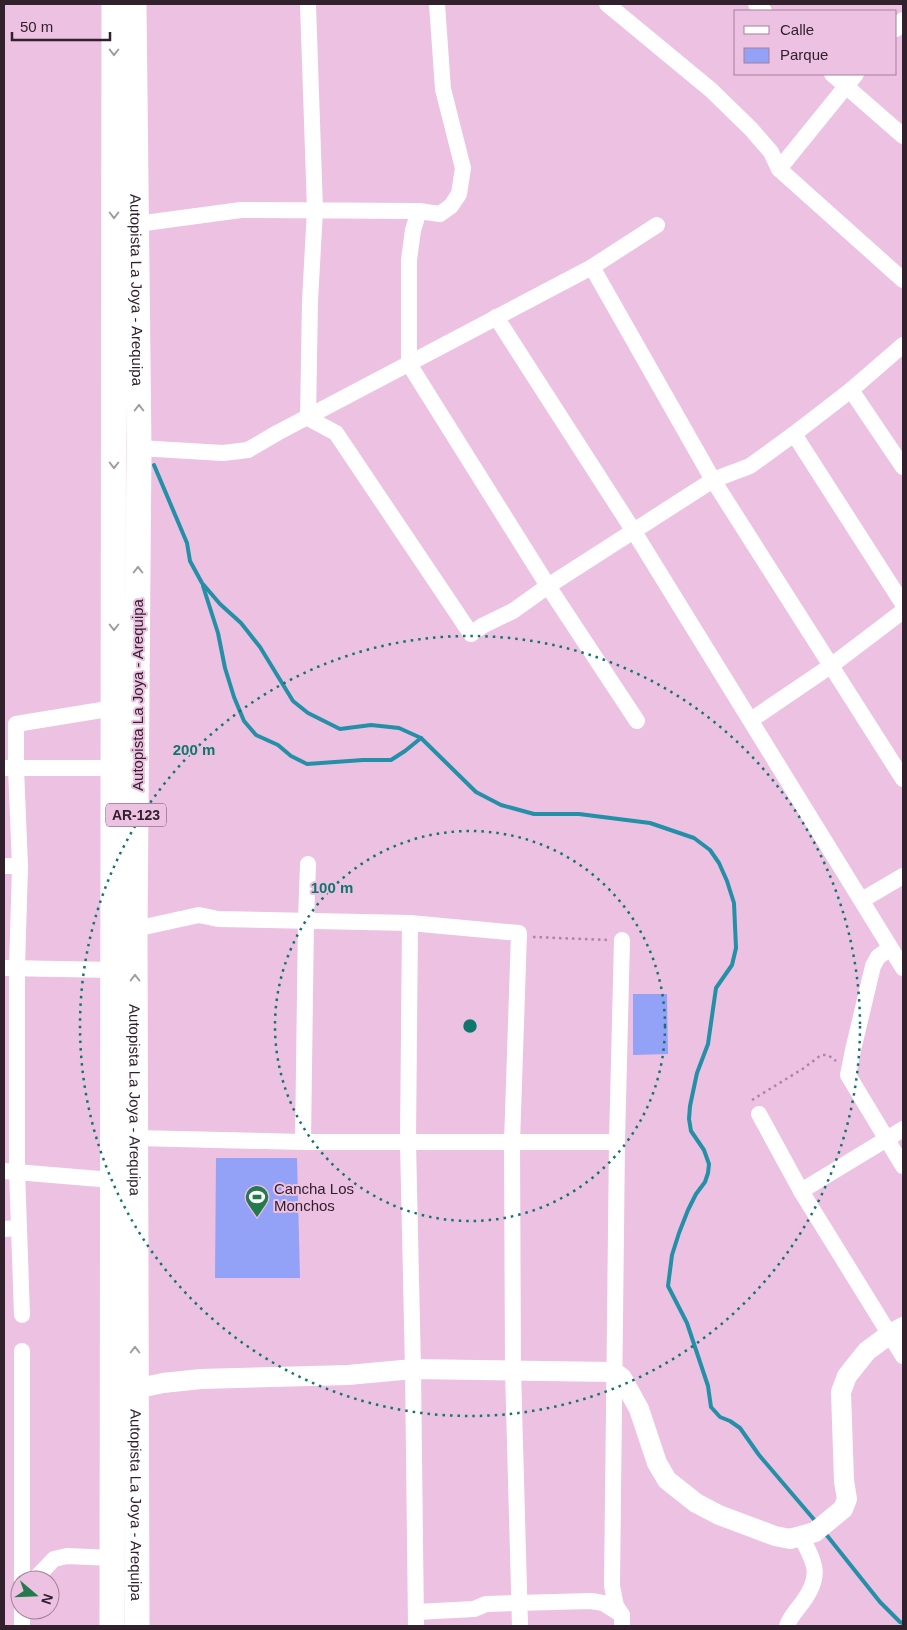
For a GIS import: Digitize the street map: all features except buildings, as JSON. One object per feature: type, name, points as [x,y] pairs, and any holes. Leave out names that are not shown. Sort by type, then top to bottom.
[{"type":"main road","name":"Autopista La Joya - Arequipa","points":[[112,1626],[114,4]]},
{"type":"main road","name":"Autopista La Joya - Arequipa","points":[[134,4],[139,448],[135,929],[137,1626]]},
{"type":"street","points":[[308,4],[315,210],[310,301],[308,418]]},
{"type":"street","points":[[137,224],[241,210],[419,210],[440,214],[452,206],[459,194],[463,168],[443,89],[436,4]]},
{"type":"street","points":[[607,4],[711,90],[771,152],[779,169],[903,280]]},
{"type":"street","points":[[835,75],[850,80],[903,136]]},
{"type":"street","points":[[779,169],[850,80]]},
{"type":"street","points":[[419,210],[413,230],[409,260],[409,364],[548,586],[637,721]]},
{"type":"street","points":[[139,448],[223,453],[248,450],[592,267],[657,224]]},
{"type":"street","points":[[592,267],[713,480],[903,779]]},
{"type":"street","points":[[496,317],[633,530],[903,968]]},
{"type":"street","points":[[308,418],[336,433],[471,634],[482,626],[513,611],[633,530],[713,480],[750,466],[851,390],[903,345]]},
{"type":"street","points":[[851,390],[903,467]]},
{"type":"street","points":[[794,434],[903,604]]},
{"type":"street","points":[[751,720],[832,665],[903,611]]},
{"type":"street","points":[[22,1315],[11,1229],[10,1171],[12,866],[10,768],[16,724],[114,708]]},
{"type":"street","points":[[10,768],[114,768]]},
{"type":"street","points":[[303,1142],[308,864]]},
{"type":"street","points":[[862,900],[903,876]]},
{"type":"street","points":[[135,929],[199,915],[218,919],[410,923],[519,933],[512,1143],[514,1370],[520,1626]]},
{"type":"street","points":[[410,923],[408,1142],[416,1619],[474,1609],[486,1604],[591,1601],[603,1603],[622,1621]]},
{"type":"street","points":[[622,940],[617,1142],[612,1586],[616,1606],[622,1621]]},
{"type":"street","points":[[890,948],[878,957],[873,966],[848,1075],[903,1166]]},
{"type":"street","points":[[10,968],[114,970]]},
{"type":"street","points":[[755,1107],[801,1191],[897,1330],[903,1356]]},
{"type":"street","points":[[801,1191],[903,1129]]},
{"type":"street","points":[[136,1138],[303,1142],[617,1142]]},
{"type":"street","points":[[10,1171],[112,1180]]},
{"type":"street","points":[[135,1389],[163,1382],[201,1379],[348,1375],[413,1369],[614,1372],[622,1378],[639,1409],[657,1464],[667,1480],[696,1503],[719,1515],[790,1540],[815,1532],[843,1509],[847,1499],[844,1481],[841,1392],[847,1376],[868,1351],[897,1330]]},
{"type":"street","points":[[22,1351],[22,1570]]},
{"type":"street","points":[[787,1626],[814,1583],[813,1559],[801,1537]]},
{"type":"street","points":[[44,1570],[54,1559],[67,1556],[112,1558]]},
{"type":"path","points":[[519,933],[532,937],[622,940]]},
{"type":"path","points":[[755,1107],[821,1055],[828,1055],[848,1075]]},
{"type":"green space","points":[[633,994],[667,994],[668,1054],[633,1055]]},
{"type":"green space","name":"Cancha Los Monchos","points":[[216,1158],[297,1158],[300,1278],[215,1278]]},
{"type":"waterway","points":[[154,465],[187,543],[190,561],[202,583],[220,604],[241,623],[260,647],[293,701],[308,713],[340,729],[371,725],[399,728],[421,738],[476,792],[501,805],[534,814],[579,814],[650,823],[694,838],[710,850],[719,863],[734,903],[736,948],[732,965],[716,988],[708,1044],[697,1073],[690,1106],[689,1119],[691,1131],[704,1150],[709,1164],[708,1173],[705,1182],[688,1210],[679,1233],[672,1255],[668,1286],[687,1323],[708,1386],[711,1407],[720,1417],[740,1428],[759,1455],[817,1523]]},
{"type":"waterway","points":[[203,586],[218,633],[225,668],[234,697],[244,721],[256,735],[278,745],[291,756],[307,764],[391,760],[421,738]]},
{"type":"waterway","points":[[825,1533],[880,1602],[903,1623]]},
{"type":"place","name":"Cancha Los Monchos","points":[[257,1218]]}]
